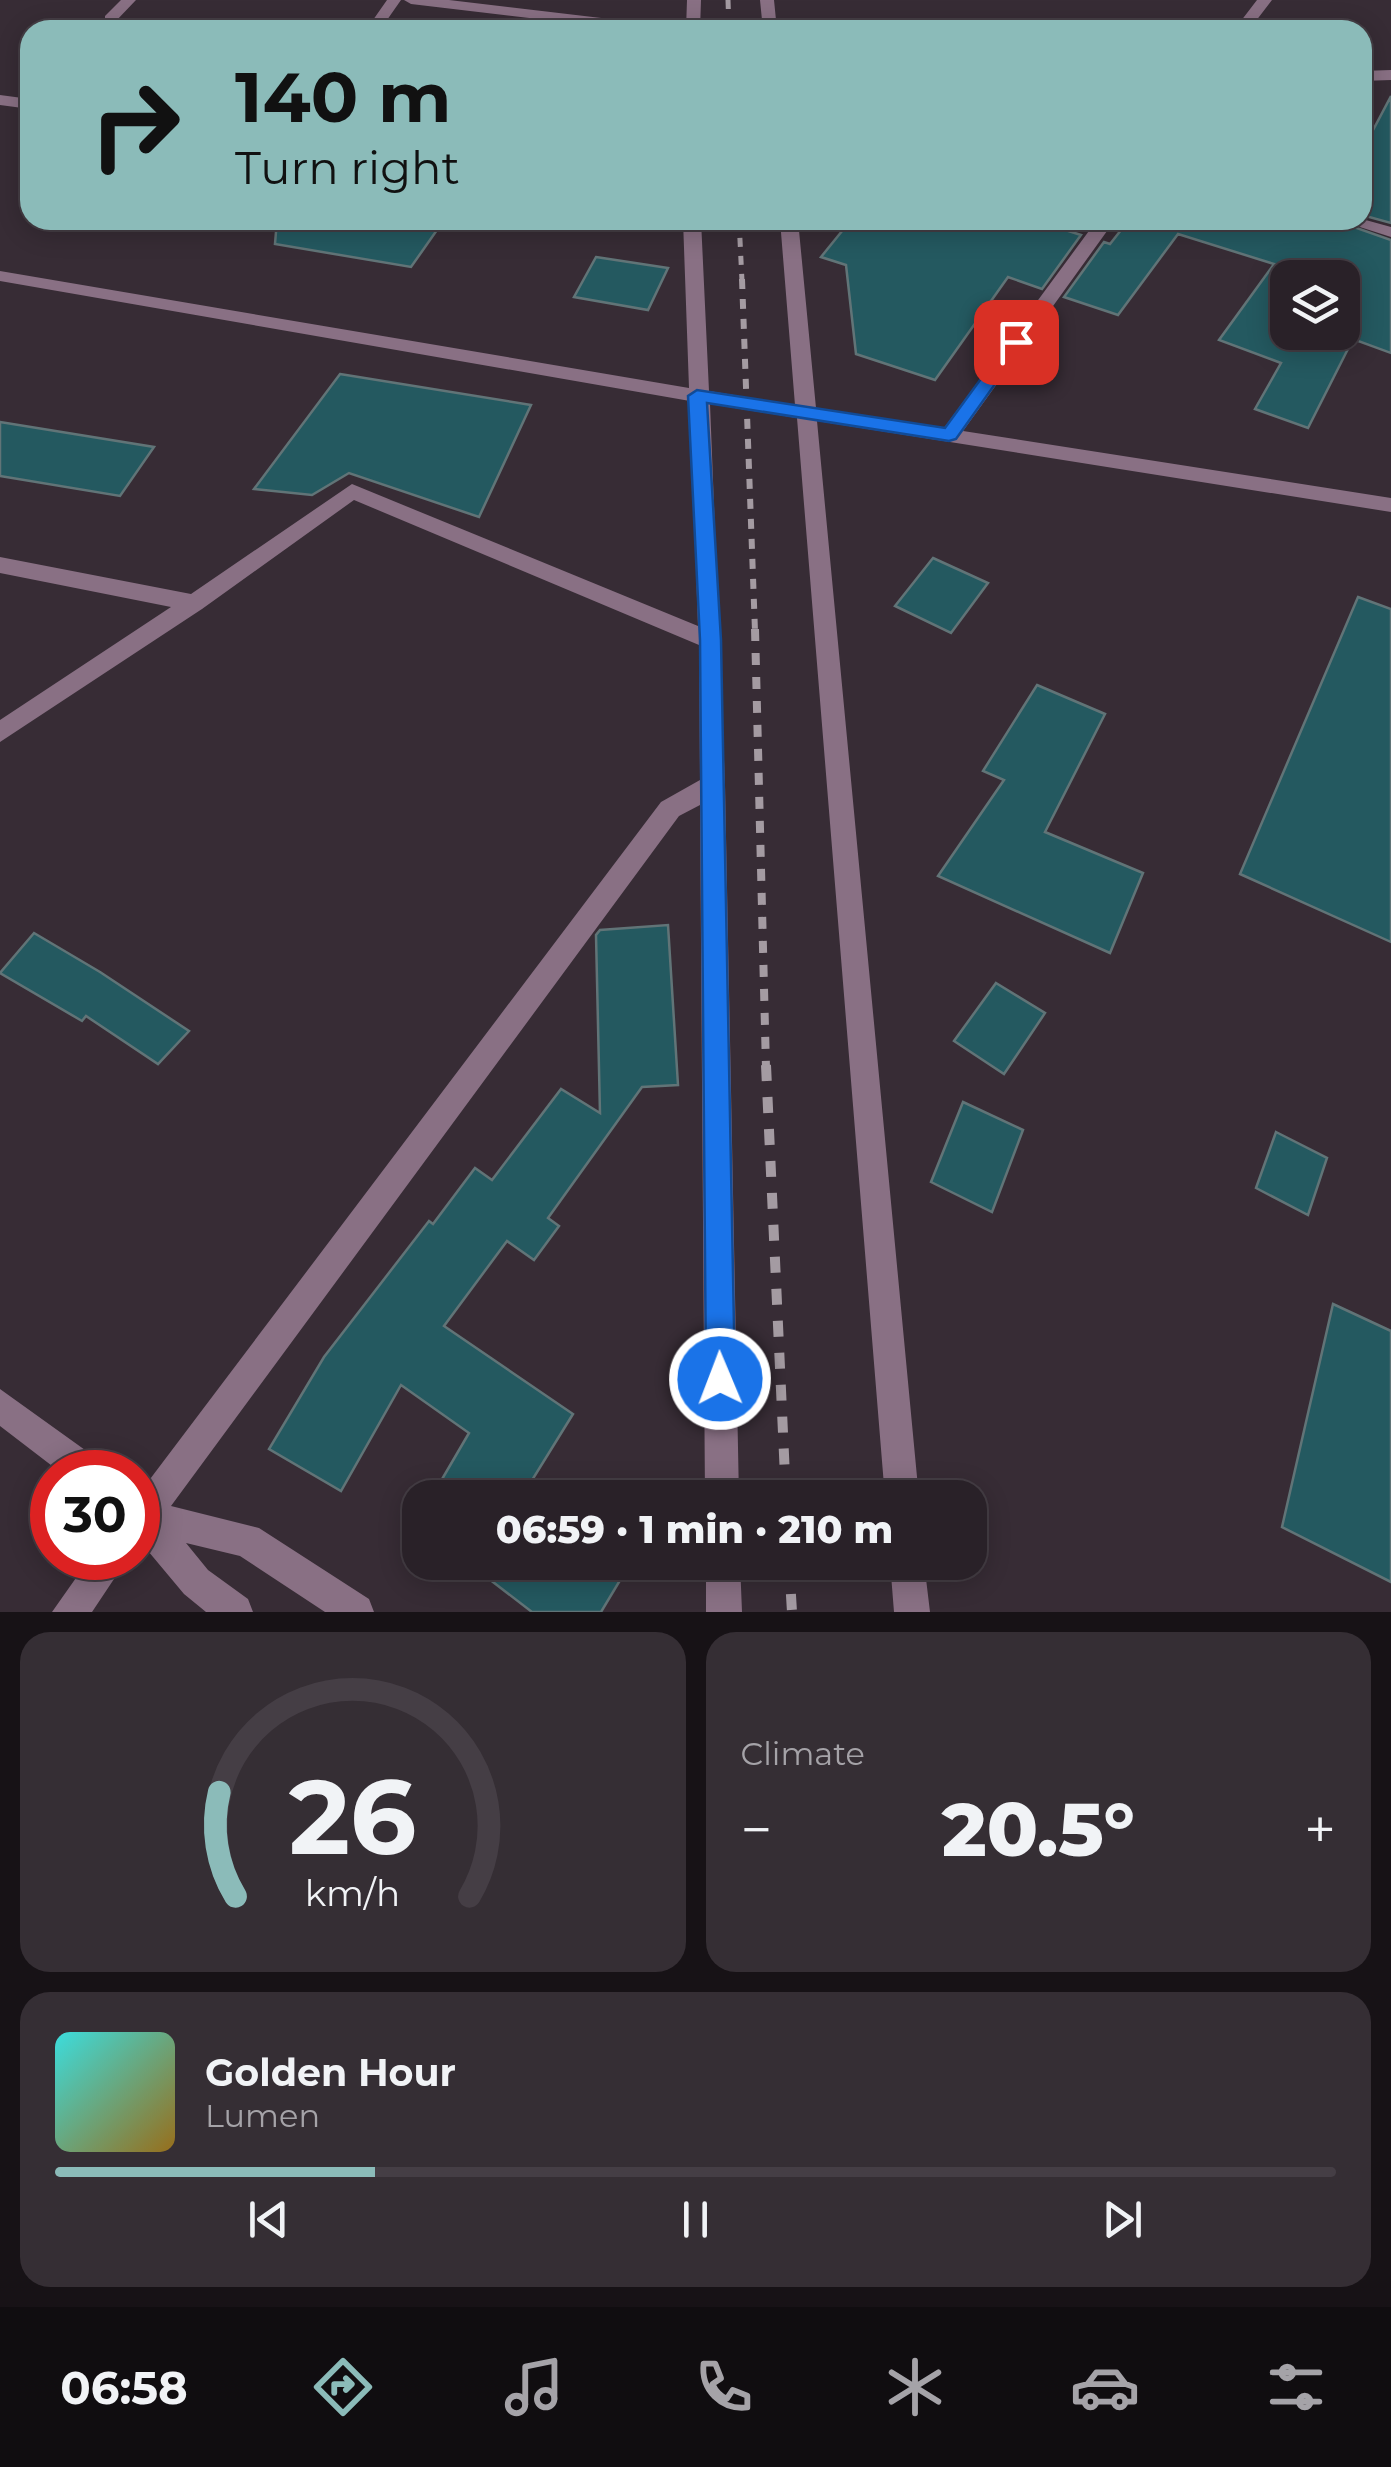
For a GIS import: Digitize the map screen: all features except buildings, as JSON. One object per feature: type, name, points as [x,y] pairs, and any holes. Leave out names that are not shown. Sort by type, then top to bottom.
[{"type":"street","points":[[110,20],[130,0]]},
{"type":"street","points":[[411,0],[583,20]]},
{"type":"street","points":[[1249,20],[1264,0]]},
{"type":"street","points":[[692,230],[710,640],[722,1480]]},
{"type":"street","points":[[789,230],[900,1480]]},
{"type":"street","points":[[949,434],[1099,230]]},
{"type":"street","points":[[0,276],[697,396],[1391,505]]},
{"type":"street","points":[[0,732],[194,603],[352,491],[710,640]]},
{"type":"street","points":[[0,564],[194,603]]},
{"type":"street","points":[[160,1488],[670,809],[713,784]]},
{"type":"street","points":[[0,1405],[58,1450]]},
{"type":"street","points":[[160,1521],[246,1540],[356,1612]]},
{"type":"street","points":[[160,1540],[196,1582],[235,1612]]},
{"type":"street","points":[[70,1612],[94,1580]]},
{"type":"street","points":[[723,1580],[724,1612]]},
{"type":"street","points":[[909,1580],[912,1612]]},
{"type":"railway","points":[[728,0],[729,20]]},
{"type":"railway","points":[[739,230],[742,281]]},
{"type":"railway","points":[[742,279],[755,631]]},
{"type":"railway","points":[[755,629],[766,1068]]},
{"type":"railway","points":[[766,1065],[785,1480]]},
{"type":"railway","points":[[790,1580],[792,1612]]},
{"type":"route","points":[[720,1379],[710,640],[697,396],[949,434],[1016,342]]}]
